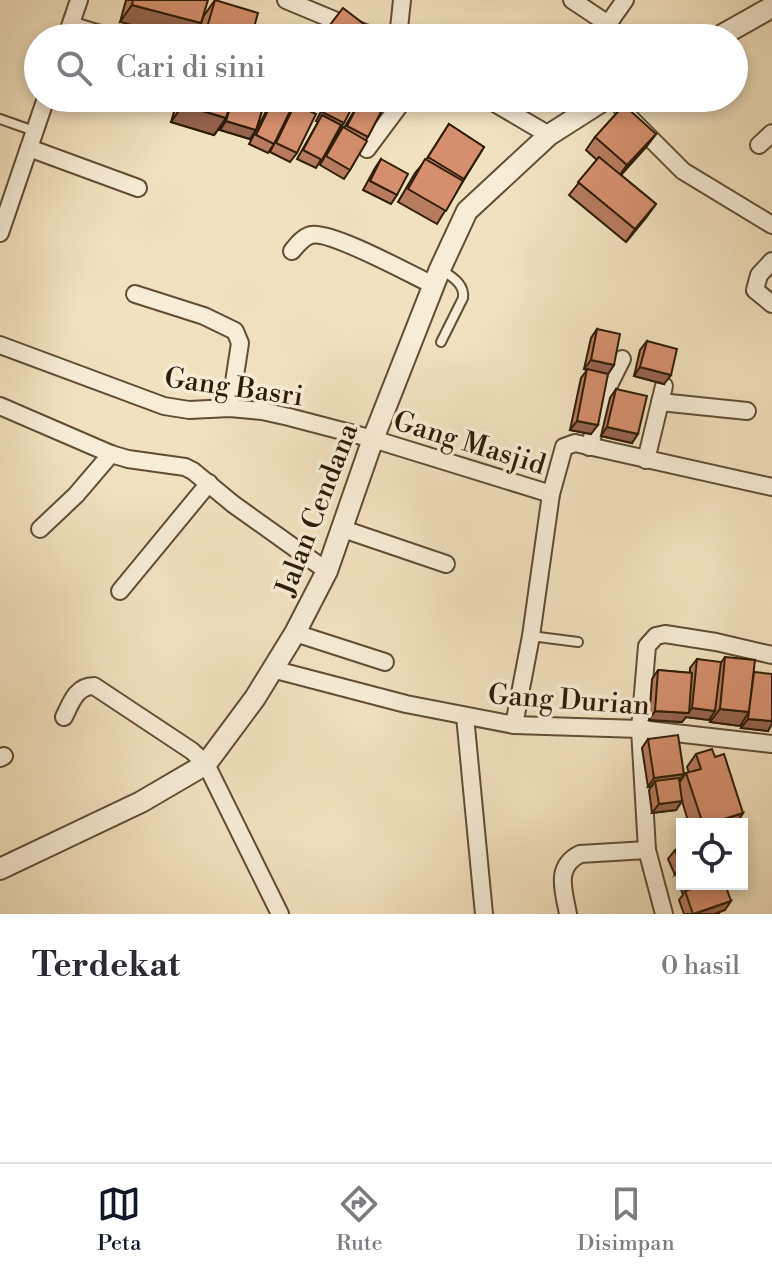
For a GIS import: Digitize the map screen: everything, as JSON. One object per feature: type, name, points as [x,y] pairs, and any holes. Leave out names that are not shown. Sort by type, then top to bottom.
[{"type":"street","points":[[70,24],[79,0]]},
{"type":"street","points":[[286,0],[343,24]]},
{"type":"street","points":[[399,24],[402,0]]},
{"type":"street","points":[[572,0],[608,24],[625,0]]},
{"type":"street","points":[[743,24],[771,9]]},
{"type":"street","points":[[0,233],[41,112]]},
{"type":"street","points":[[367,149],[395,112]]},
{"type":"street","points":[[510,112],[549,135]]},
{"type":"street","name":"Jalan Cendana","points":[[0,869],[141,802],[206,764],[255,698],[295,633],[327,571],[373,439],[436,277],[467,211],[549,135],[585,112]]},
{"type":"street","points":[[625,112],[683,171],[772,225]]},
{"type":"street","points":[[759,145],[772,133]]},
{"type":"street","points":[[29,148],[138,188]]},
{"type":"street","points":[[292,251],[306,237],[319,234],[436,277]]},
{"type":"street","points":[[772,261],[759,275],[755,290],[772,304]]},
{"type":"street","points":[[135,294],[204,316],[235,331],[240,343],[230,408]]},
{"type":"street","name":"Gang Basri","points":[[0,345],[164,406],[189,410],[230,408],[262,411],[373,439]]},
{"type":"street","points":[[589,447],[610,383],[622,359]]},
{"type":"street","points":[[646,460],[662,394],[747,411]]},
{"type":"street","points":[[0,406],[111,454],[185,467],[327,571]]},
{"type":"street","name":"Gang Masjid","points":[[373,439],[551,494]]},
{"type":"street","points":[[514,725],[531,636],[551,494],[564,447],[575,443],[772,487]]},
{"type":"street","points":[[40,529],[76,495],[111,454]]},
{"type":"street","points":[[120,591],[209,483]]},
{"type":"street","points":[[343,529],[446,564]]},
{"type":"street","points":[[295,633],[385,662]]},
{"type":"street","points":[[664,914],[647,850],[640,729],[646,652],[650,642],[659,635],[716,642],[772,655]]},
{"type":"street","name":"Gang Durian","points":[[272,669],[406,704],[514,725],[640,729],[772,744]]},
{"type":"street","points":[[64,717],[78,692],[94,686],[192,751],[206,764],[280,914]]},
{"type":"street","points":[[465,716],[484,914]]},
{"type":"street","points":[[568,914],[563,870],[575,856],[647,850]]},
{"type":"lane","points":[[71,21],[81,24]]},
{"type":"lane","points":[[0,119],[35,131]]},
{"type":"lane","points":[[436,277],[462,287],[464,291],[441,342]]},
{"type":"lane","points":[[531,636],[578,642]]},
{"type":"building","points":[[133,0],[208,0],[201,23],[132,5]]},
{"type":"building","points":[[215,0],[258,13],[255,24],[208,24]]},
{"type":"building","points":[[343,8],[364,24],[331,24]]},
{"type":"building","points":[[206,112],[228,112],[226,118]]},
{"type":"building","points":[[229,112],[262,112],[256,130],[226,121]]},
{"type":"building","points":[[267,112],[290,112],[274,144],[256,135]]},
{"type":"building","points":[[291,112],[316,114],[297,153],[276,143]]},
{"type":"building","points":[[322,112],[350,112],[344,123]]},
{"type":"building","points":[[354,112],[381,112],[368,137],[347,126]]},
{"type":"building","points":[[618,112],[632,112],[656,134],[627,165],[595,137]]},
{"type":"building","points":[[322,115],[341,125],[322,160],[303,150]]},
{"type":"building","points":[[449,124],[484,147],[464,179],[428,157]]},
{"type":"building","points":[[343,127],[367,141],[350,170],[326,156]]},
{"type":"building","points":[[599,157],[656,204],[635,229],[578,182]]},
{"type":"building","points":[[381,159],[408,174],[397,195],[370,181]]},
{"type":"building","points":[[425,159],[463,181],[446,211],[408,189]]},
{"type":"building","points":[[597,329],[620,334],[614,365],[591,360]]},
{"type":"building","points":[[647,341],[677,349],[671,375],[640,367]]},
{"type":"building","points":[[587,369],[608,374],[598,425],[577,421]]},
{"type":"building","points":[[616,389],[647,396],[638,434],[607,427]]},
{"type":"building","points":[[725,657],[755,660],[749,712],[720,709]]},
{"type":"building","points":[[697,659],[721,662],[715,711],[692,708]]},
{"type":"building","points":[[658,670],[692,673],[689,713],[655,711]]},
{"type":"building","points":[[754,672],[772,674],[772,721],[748,719]]},
{"type":"building","points":[[678,735],[684,774],[654,778],[648,739]]},
{"type":"building","points":[[712,749],[715,757],[724,754],[743,813],[727,818],[701,818],[686,773],[701,769],[696,754]]},
{"type":"building","points":[[679,778],[682,801],[659,804],[655,781]]},
{"type":"building","points":[[727,890],[731,901],[693,914],[685,891]]}]
